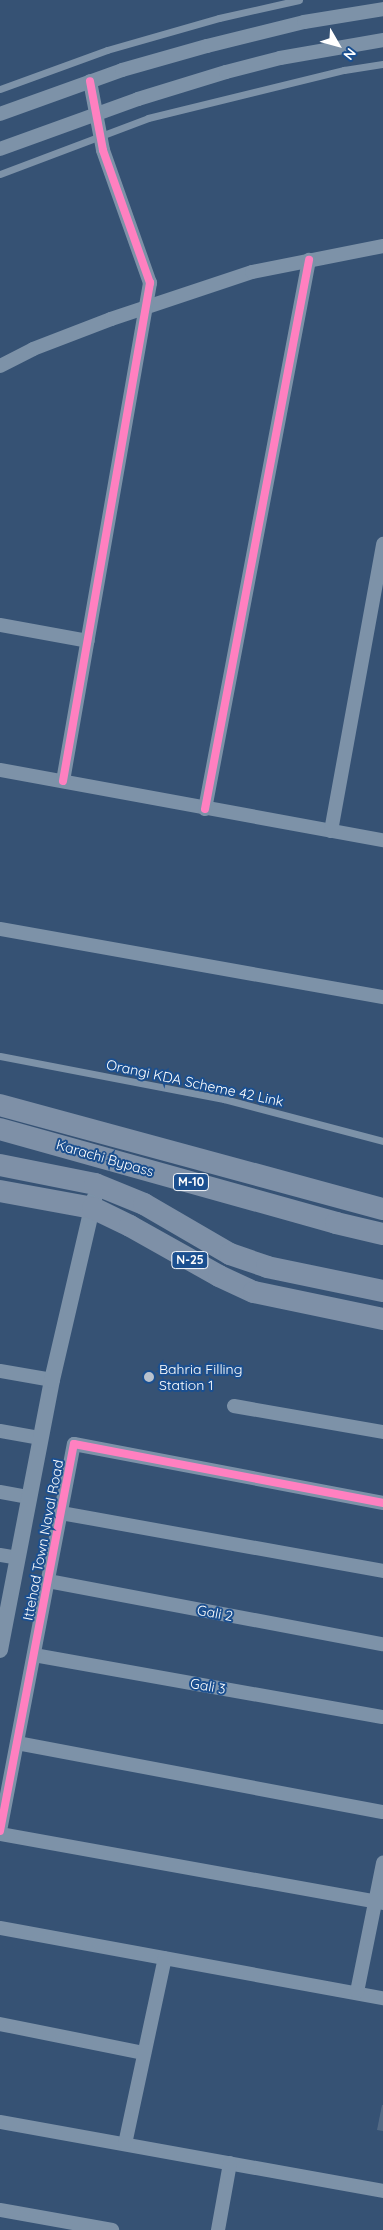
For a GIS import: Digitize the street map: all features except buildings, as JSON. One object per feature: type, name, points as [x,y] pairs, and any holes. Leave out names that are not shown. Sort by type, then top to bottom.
[{"type":"highway","name":"Karachi Bypass","points":[[0,1105],[383,1209]]},
{"type":"highway","name":"Karachi Bypass","points":[[0,1129],[336,1223],[383,1234]]},
{"type":"highway","points":[[0,1165],[96,1184],[144,1204],[230,1254],[267,1267],[383,1291]]},
{"type":"highway","name":"N-25","points":[[0,1191],[93,1208],[130,1226],[219,1276],[254,1292],[383,1320]]},
{"type":"street","points":[[0,114],[90,81],[207,46],[304,22],[383,9]]},
{"type":"street","points":[[0,149],[96,114],[226,72],[280,58],[383,40]]},
{"type":"street","points":[[62,782],[150,283],[103,150],[90,81]]},
{"type":"street","points":[[0,366],[33,349],[252,272],[383,246]]},
{"type":"street","points":[[205,808],[309,260]]},
{"type":"street","points":[[331,832],[383,544]]},
{"type":"street","points":[[0,625],[88,641]]},
{"type":"street","points":[[0,770],[383,840]]},
{"type":"street","points":[[0,929],[383,997]]},
{"type":"street","points":[[0,1650],[3,1622],[18,1558],[40,1438],[93,1208],[96,1184]]},
{"type":"street","points":[[0,1371],[52,1380]]},
{"type":"street","points":[[234,1406],[383,1432]]},
{"type":"street","points":[[0,1431],[40,1438]]},
{"type":"street","name":"Ittehad Town Naval Road","points":[[0,1833],[74,1444],[383,1503]]},
{"type":"street","points":[[0,1492],[29,1497]]},
{"type":"street","points":[[61,1513],[383,1571]]},
{"type":"street","points":[[0,1556],[18,1558]]},
{"type":"street","name":"Gali 2","points":[[48,1581],[383,1644]]},
{"type":"street","name":"Gali 3","points":[[34,1655],[383,1717]]},
{"type":"street","points":[[17,1744],[383,1812]]},
{"type":"street","points":[[0,1833],[379,1903]]},
{"type":"street","points":[[356,1992],[379,1903],[383,1863]]},
{"type":"street","points":[[0,1928],[383,1998]]},
{"type":"street","points":[[124,2144],[164,1958]]},
{"type":"street","points":[[0,2024],[144,2052]]},
{"type":"street","points":[[0,2122],[383,2191]]},
{"type":"street","points":[[218,2230],[230,2163]]},
{"type":"street","points":[[0,2210],[112,2230]]},
{"type":"lane","points":[[0,89],[107,50],[219,18],[298,0]]},
{"type":"lane","points":[[0,174],[148,118],[222,98],[344,70],[383,64]]},
{"type":"lane","name":"Orangi KDA Scheme 42 Link","points":[[0,1056],[224,1099],[383,1141]]},
{"type":"cycle path","points":[[63,781],[150,283],[103,150],[90,81]]},
{"type":"cycle path","points":[[205,809],[309,260]]},
{"type":"cycle path","points":[[0,1831],[74,1444],[383,1503]]},
{"type":"place","name":"Bahria Filling Station 1","points":[[149,1377]]}]
